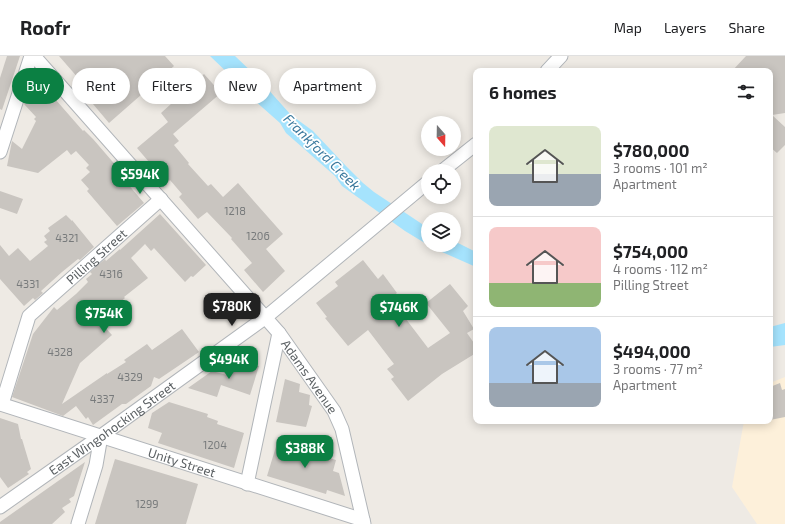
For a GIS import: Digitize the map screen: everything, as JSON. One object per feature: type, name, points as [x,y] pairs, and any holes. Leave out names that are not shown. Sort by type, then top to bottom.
[{"type":"street","points":[[0,152],[32,56]]},
{"type":"street","name":"Adams Avenue","points":[[32,56],[279,333],[334,411],[342,429],[363,522]]},
{"type":"street","points":[[550,68],[561,56]]},
{"type":"street","points":[[451,164],[473,146]]},
{"type":"street","name":"East Wingohocking Street","points":[[0,507],[266,317],[421,188]]},
{"type":"street","name":"Pilling Street","points":[[1,404],[30,316],[161,199]]},
{"type":"street","points":[[247,484],[279,333]]},
{"type":"street","name":"Unity Street","points":[[1,404],[363,522]]},
{"type":"street","points":[[78,524],[96,465],[101,436]]},
{"type":"shaded area","points":[[785,377],[785,524],[757,524],[732,487],[743,424],[773,424],[773,382]]},
{"type":"water","points":[[210,56],[235,56],[248,68],[223,68]]},
{"type":"water","name":"Frankford Creek","points":[[271,93],[279,102],[279,104],[281,104],[291,115],[313,131],[363,183],[421,223],[421,241],[342,186],[335,176],[286,133],[280,123],[258,104],[271,104]]},
{"type":"water","points":[[461,244],[473,250],[473,266],[442,252],[461,252]]},
{"type":"water","points":[[785,323],[785,345],[773,347],[773,326]]},
{"type":"building","points":[[7,56],[20,56],[16,68],[12,68],[12,80],[2,110],[0,109],[0,78]]},
{"type":"building","points":[[59,56],[165,56],[174,66],[172,68],[138,68],[138,98],[109,123],[93,104],[130,104],[130,68],[72,68],[72,71]]},
{"type":"building","points":[[746,56],[785,56],[785,113],[773,115],[773,68],[735,68]]},
{"type":"building","points":[[206,76],[214,85],[214,99],[173,134],[179,141],[174,145],[189,163],[188,164],[208,186],[211,184],[223,197],[238,183],[283,234],[266,249],[285,271],[263,292],[244,270],[252,263],[231,239],[232,238],[207,212],[198,219],[179,197],[182,194],[170,180],[167,183],[137,148],[168,122],[161,113],[171,104],[206,104]]},
{"type":"building","points":[[24,104],[59,104],[118,168],[122,175],[121,176],[144,203],[117,226],[87,191],[89,189],[81,180],[90,172],[86,168],[89,165],[76,151],[71,155],[67,150],[38,173],[7,166],[12,141],[22,149],[36,121],[34,119],[36,117]]},
{"type":"building","points":[[773,116],[785,127],[785,145],[777,153],[773,150]]},
{"type":"building","points":[[0,191],[23,199],[17,214],[0,208]]},
{"type":"building","points":[[160,214],[206,265],[185,282],[154,248],[151,251],[145,244],[131,258],[148,278],[124,297],[125,298],[99,321],[112,335],[80,363],[62,404],[107,373],[126,362],[124,360],[147,344],[152,350],[182,329],[199,352],[159,379],[154,377],[151,386],[126,404],[122,404],[93,425],[88,417],[86,419],[76,406],[63,416],[12,397],[33,334],[54,307],[57,310],[76,294],[88,282],[86,279],[92,274],[90,272],[105,259],[106,261],[120,250]]},
{"type":"building","points":[[66,215],[72,220],[94,247],[80,260],[78,259],[62,272],[41,291],[43,293],[35,300],[33,298],[24,306],[0,279],[0,245],[9,256],[18,248],[30,261],[48,246],[44,242],[47,240],[44,236],[50,231],[48,228]]},
{"type":"building","points":[[363,260],[378,279],[383,274],[397,293],[390,298],[428,348],[450,333],[426,303],[450,284],[468,306],[463,311],[473,327],[473,330],[467,333],[473,342],[473,355],[442,374],[408,401],[391,379],[394,377],[387,369],[394,364],[368,330],[348,346],[325,318],[327,317],[316,303],[338,286],[335,282]]},
{"type":"building","points":[[237,359],[259,366],[250,395],[221,385],[217,397],[188,388],[212,371],[227,375]]},
{"type":"building","points":[[285,379],[300,384],[299,392],[310,395],[309,405],[312,406],[306,427],[276,422]]},
{"type":"building","points":[[780,383],[782,390],[785,389],[785,417],[773,419],[773,386]]},
{"type":"building","points":[[169,402],[208,414],[207,417],[218,421],[217,424],[244,433],[234,468],[158,443],[162,433],[148,428],[152,413]]},
{"type":"building","points":[[0,418],[18,424],[21,439],[31,469],[27,472],[29,474],[8,488],[0,477]]},
{"type":"building","points":[[278,440],[296,445],[295,448],[336,460],[333,471],[339,473],[345,496],[327,490],[326,494],[267,476]]},
{"type":"building","points":[[115,459],[198,484],[186,524],[95,524]]},
{"type":"building","points":[[85,462],[74,496],[69,499],[71,502],[62,508],[65,512],[52,524],[0,524],[0,522]]}]
